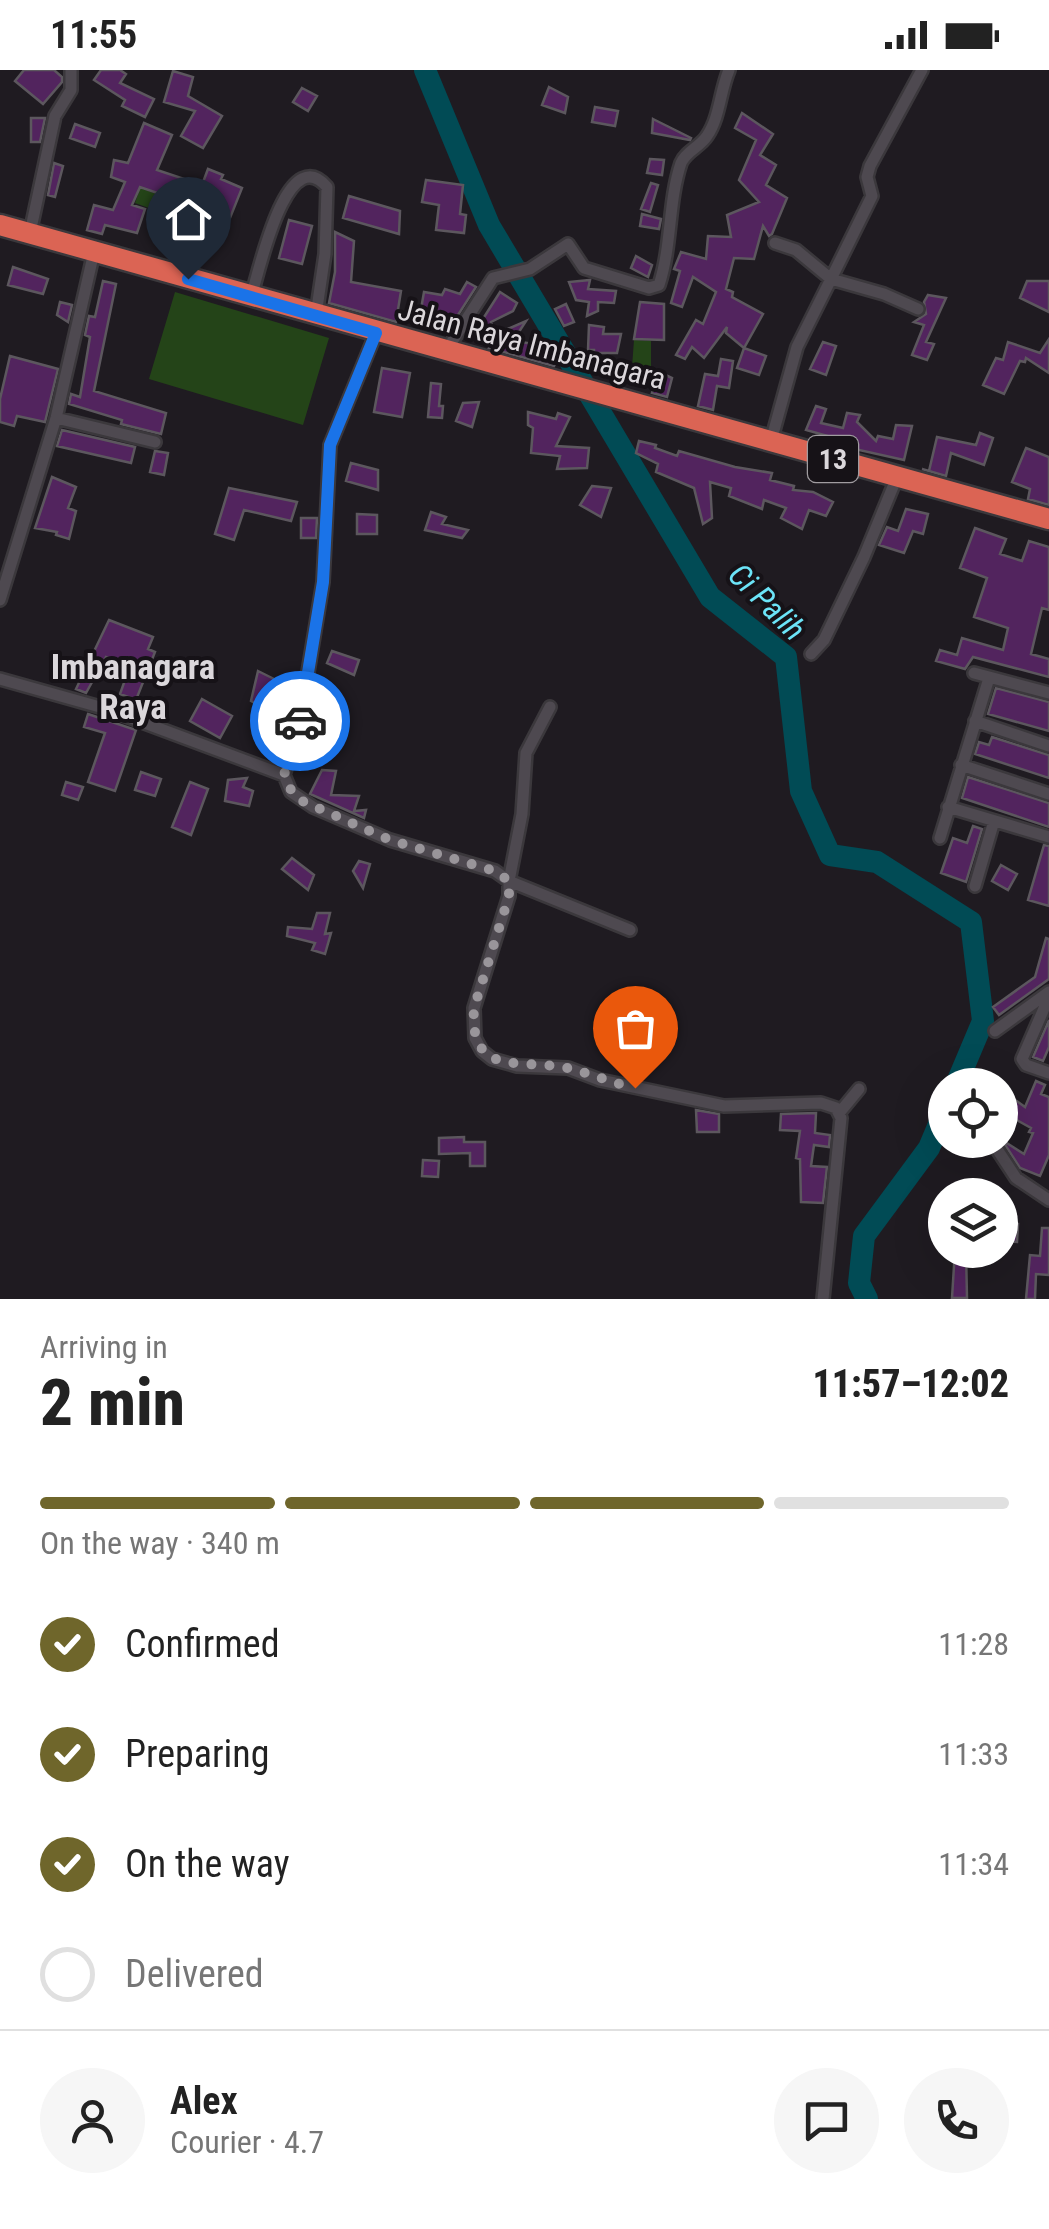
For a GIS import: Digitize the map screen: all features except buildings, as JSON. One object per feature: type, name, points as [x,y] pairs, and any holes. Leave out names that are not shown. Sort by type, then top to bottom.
[{"type":"highway","name":"Jalan Raya Imbanagara","points":[[0,225],[1049,519]]},
{"type":"street","points":[[30,233],[55,116],[71,90],[71,70]]},
{"type":"street","points":[[446,351],[490,282],[507,273],[524,272],[568,244],[584,268],[657,287],[665,268],[670,209],[682,160],[708,135],[716,120],[718,98],[729,70]]},
{"type":"street","points":[[771,441],[796,347],[872,196],[867,178],[870,166],[922,70]]},
{"type":"street","points":[[251,297],[280,203],[297,182],[305,178],[319,180],[327,187],[316,316]]},
{"type":"street","points":[[775,243],[796,250],[831,279],[884,294],[918,309]]},
{"type":"street","points":[[0,600],[56,418],[94,252]]},
{"type":"street","points":[[376,333],[330,445],[323,582],[299,726],[284,775],[292,792],[313,807],[390,840],[495,871],[509,881],[630,930]]},
{"type":"street","points":[[56,418],[155,442]]},
{"type":"street","points":[[811,654],[824,640],[897,477]]},
{"type":"street","points":[[974,673],[1049,694]]},
{"type":"street","points":[[940,838],[989,678]]},
{"type":"street","points":[[0,680],[107,709],[284,775]]},
{"type":"street","points":[[550,707],[526,753],[522,814],[509,896],[474,1008],[475,1038],[482,1051],[492,1059],[516,1066],[568,1068],[600,1080],[696,1102],[724,1106],[821,1104],[840,1112]]},
{"type":"street","points":[[975,721],[1049,746]]},
{"type":"street","points":[[961,766],[1049,794]]},
{"type":"street","points":[[948,807],[1049,838]]},
{"type":"street","points":[[975,886],[994,820]]},
{"type":"street","points":[[995,1031],[1049,994]]},
{"type":"street","points":[[1049,994],[1023,1062],[1049,1073]]},
{"type":"street","points":[[1015,1016],[1022,1028],[1032,1033]]},
{"type":"street","points":[[823,1299],[840,1112],[859,1089]]},
{"type":"street","points":[[1003,1158],[1016,1178],[1049,1200]]},
{"type":"green space","points":[[140,188],[173,200],[168,215],[135,203]]},
{"type":"green space","points":[[175,292],[329,338],[303,425],[149,379]]},
{"type":"green space","points":[[634,340],[651,341],[651,382],[631,381]]},
{"type":"waterway","name":"Ci Palih","points":[[425,70],[489,225],[710,597],[786,657],[801,791],[830,855],[877,862],[971,922],[983,1021],[963,1068]]},
{"type":"waterway","name":"Ci Palih","points":[[867,1299],[859,1283],[864,1236],[928,1149]]},
{"type":"way so far","points":[[300,721],[284,775],[300,800],[390,840],[495,871],[509,881],[509,896],[474,1008],[472,1024],[482,1051],[492,1059],[516,1066],[568,1068],[635,1088]]},
{"type":"district","name":"Imbanagara Raya","points":[[133,687]]},
{"type":"route","points":[[188,279],[376,333],[330,445],[323,582],[300,721]]}]
